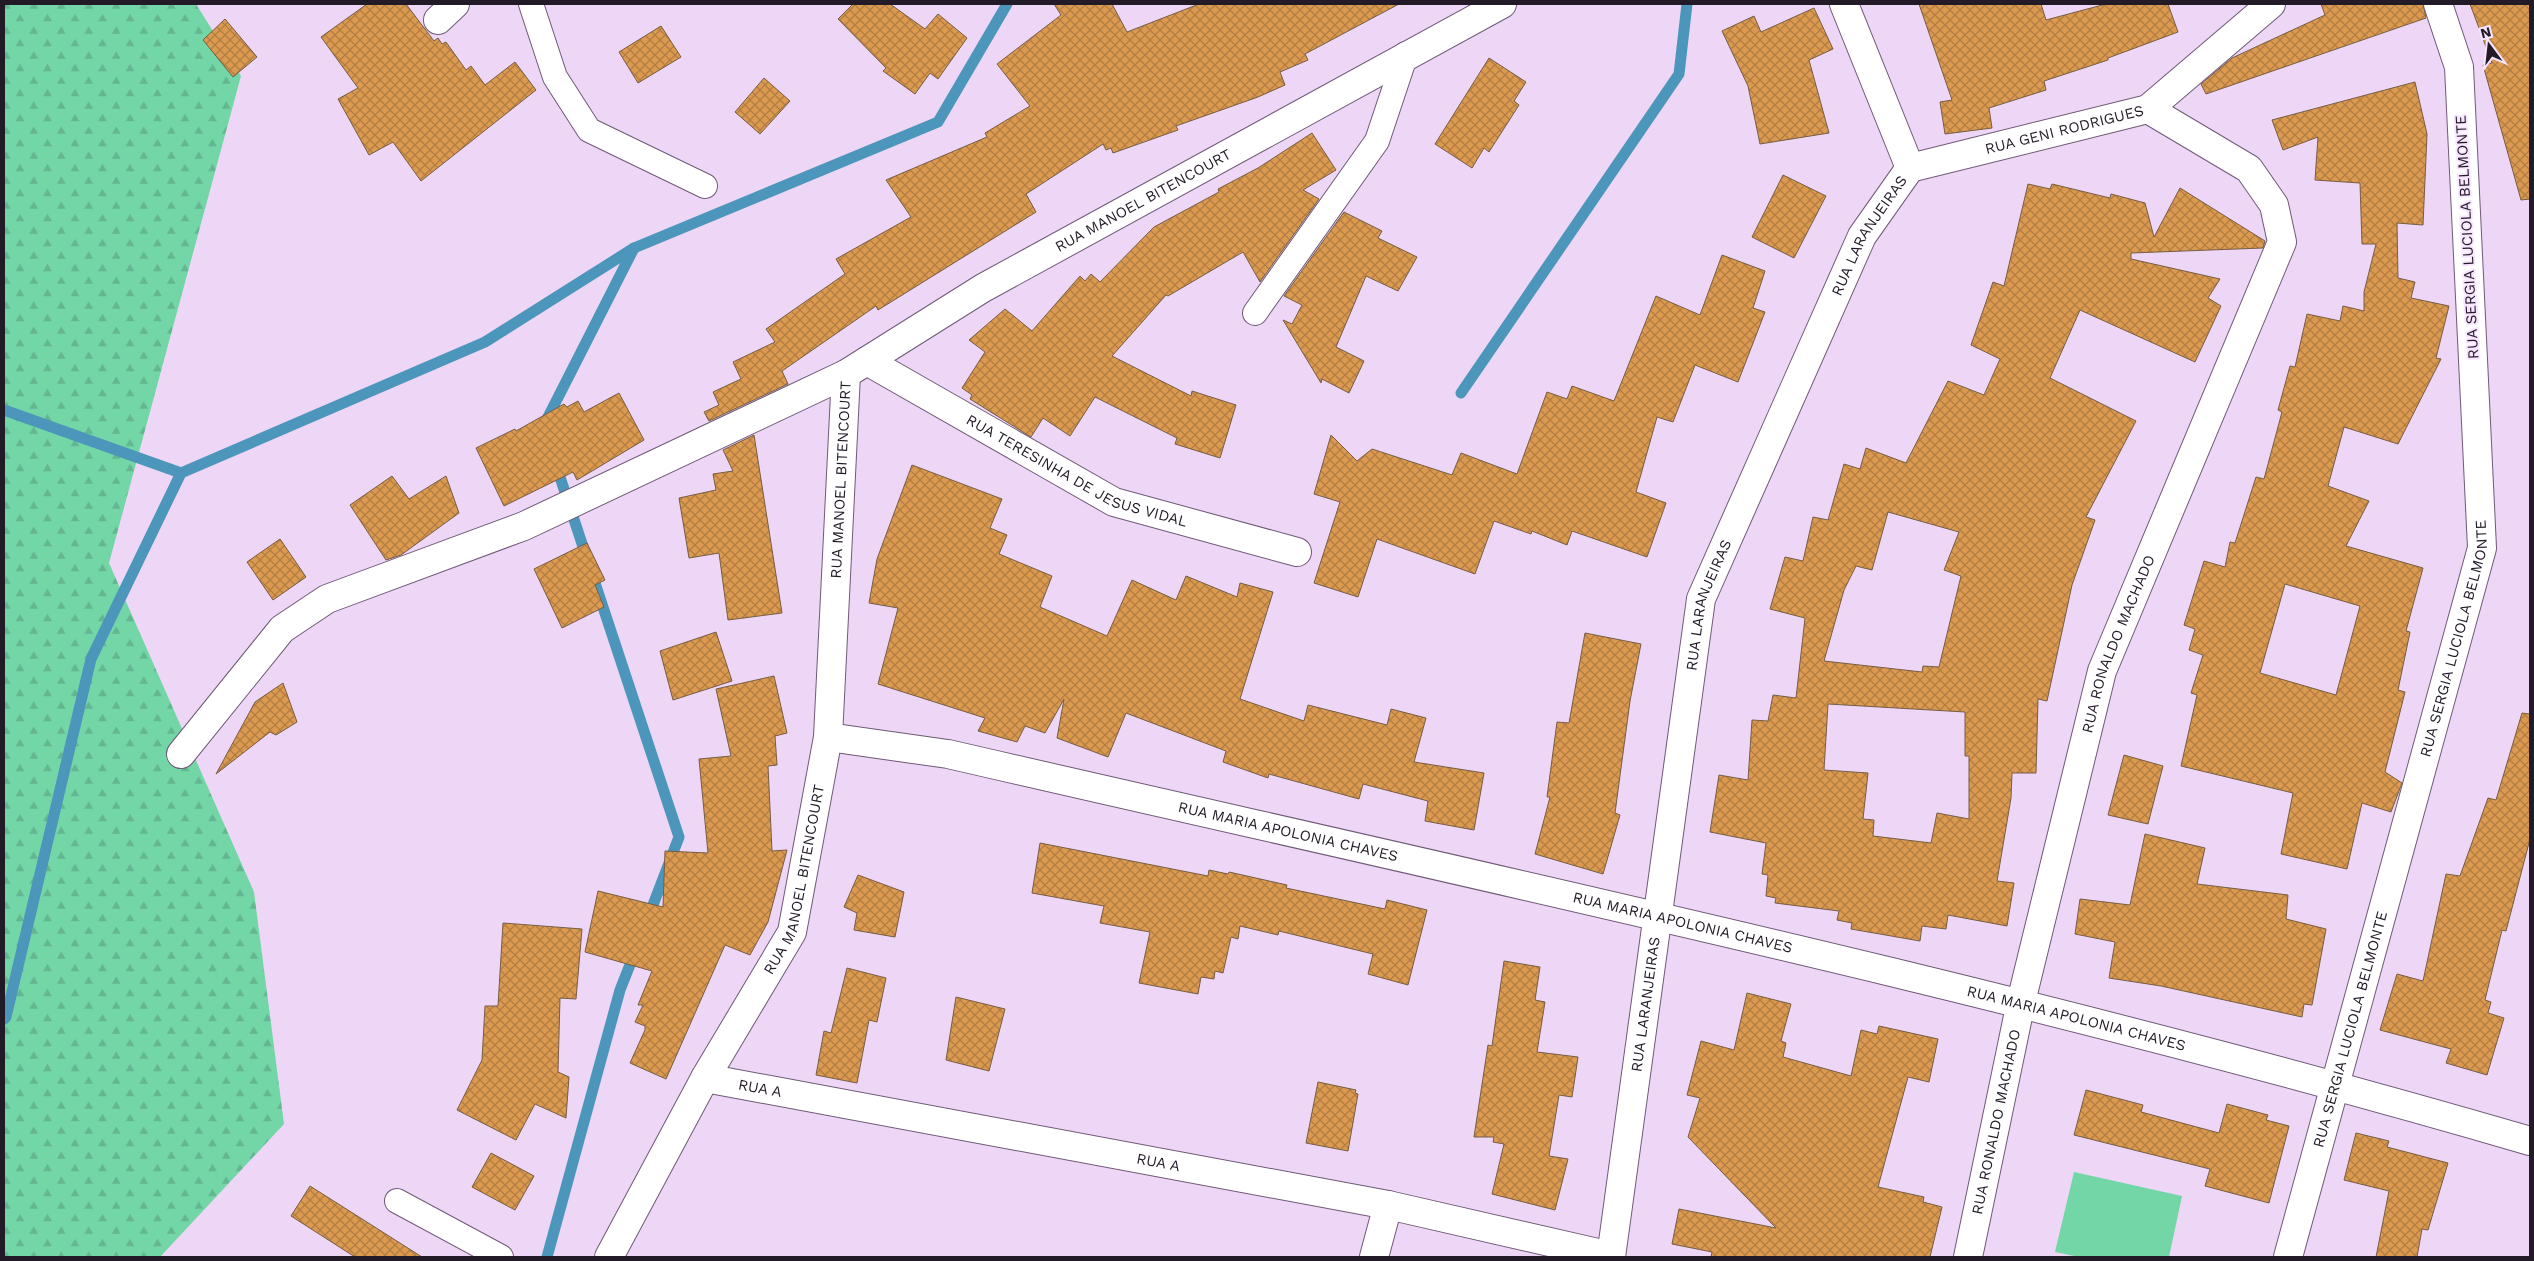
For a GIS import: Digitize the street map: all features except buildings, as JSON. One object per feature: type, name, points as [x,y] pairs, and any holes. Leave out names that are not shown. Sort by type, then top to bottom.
[{"type":"street","name":"RUA MANOEL BITENCOURT","points":[[612,1256],[704,1078],[792,932],[828,737],[857,368],[983,288],[1406,54],[1502,4]]},
{"type":"street","name":"RUA LARANJEIRAS","points":[[1611,1257],[1701,599],[1862,236],[1910,168],[1844,4]]},
{"type":"street","name":"RUA GENI RODRIGUES","points":[[1910,168],[2148,108],[2271,4]]},
{"type":"street","name":"RUA SERGIA LUCIOLA BELMONTE","points":[[2288,1257],[2482,548],[2459,67],[2438,4]]},
{"type":"street","name":"RUA RONALDO MACHADO","points":[[1968,1257],[2021,1002],[2102,671],[2282,242],[2274,205],[2249,169],[2148,108]]},
{"type":"street","name":"RUA TERESINHA DE JESUS VIDAL","points":[[857,368],[1114,502],[1297,552]]},
{"type":"street","points":[[181,754],[282,628],[326,599],[524,526],[857,368]]},
{"type":"street","name":"RUA MARIA APOLONIA CHAVES","points":[[828,737],[948,754],[2021,1002],[2336,1084],[2530,1141]]},
{"type":"street","name":"RUA A","points":[[704,1078],[1388,1205],[1611,1257]]},
{"type":"street","points":[[1374,1257],[1388,1205]]},
{"type":"lane","points":[[531,4],[555,77],[589,130],[705,186]]},
{"type":"lane","points":[[1255,313],[1377,141],[1406,54]]},
{"type":"lane","points":[[397,1201],[501,1257]]},
{"type":"green space","points":[[4,4],[196,4],[241,76],[109,563],[254,892],[284,1124],[160,1257],[4,1257]]},
{"type":"green space","points":[[2074,1172],[2182,1196],[2169,1257],[2079,1257],[2055,1252]]},
{"type":"waterway","points":[[4,1019],[91,659],[181,473],[485,342],[634,248],[938,122],[1007,4]]},
{"type":"waterway","points":[[1461,393],[1679,74],[1687,4]]},
{"type":"waterway","points":[[545,423],[634,248]]},
{"type":"waterway","points":[[4,410],[181,473]]},
{"type":"waterway","points":[[556,465],[679,837],[648,918]]},
{"type":"waterway","points":[[547,1257],[620,990],[635,952]]}]
